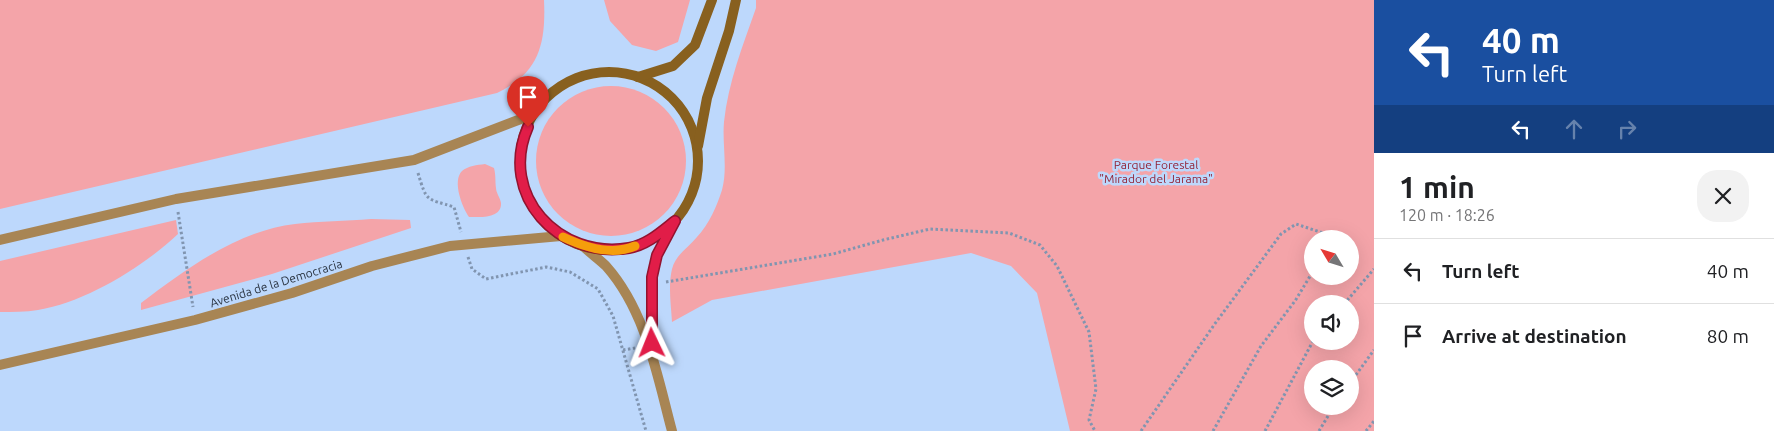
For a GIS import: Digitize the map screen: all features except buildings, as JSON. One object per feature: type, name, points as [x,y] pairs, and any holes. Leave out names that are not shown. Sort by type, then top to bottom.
[{"type":"main road","points":[[638,77],[673,66],[695,45],[712,0]]},
{"type":"main road","points":[[698,150],[691,126],[678,105],[660,88],[638,77],[620,72],[602,72],[575,78],[552,93],[534,114],[523,140],[520,167],[526,194],[540,218],[561,236],[582,246],[606,250],[631,248],[654,238],[675,221],[689,200],[697,176],[698,150],[707,98],[729,31],[736,0]]},
{"type":"street","points":[[0,240],[176,199],[414,160],[534,114]]},
{"type":"street","points":[[653,358],[652,277],[657,255],[675,221]]},
{"type":"street","name":"Avenida de la Democracia","points":[[0,365],[195,320],[292,293],[372,266],[450,246],[561,236]]},
{"type":"street","points":[[582,246],[606,265],[630,299],[653,358],[672,431]]},
{"type":"path","points":[[414,160],[425,196],[432,201],[454,207],[472,269],[486,279],[546,267],[570,272],[598,289],[613,316],[646,431]]},
{"type":"path","points":[[176,199],[195,320]]},
{"type":"path","points":[[1141,431],[1214,325],[1281,234],[1296,224],[1313,230]]},
{"type":"path","points":[[662,282],[833,254],[930,229],[1008,233],[1040,245],[1057,266],[1089,332],[1096,388],[1089,420],[1095,431]]},
{"type":"path","points":[[1352,295],[1374,269]]},
{"type":"path","points":[[1213,431],[1261,346],[1305,285]]},
{"type":"path","points":[[623,350],[638,347]]},
{"type":"path","points":[[1265,431],[1308,350]]},
{"type":"path","points":[[1359,371],[1374,350]]},
{"type":"path","points":[[1319,431],[1329,415]]},
{"type":"path","points":[[1366,431],[1374,421]]},
{"type":"green space","points":[[0,0],[544,0],[544,16],[541,43],[537,56],[531,66],[511,85],[497,93],[0,209]]},
{"type":"green space","points":[[604,0],[690,0],[678,42],[656,51],[632,45],[610,21]]},
{"type":"green space","name":"Parque Forestal \"Mirador del Jarama\"","points":[[756,0],[1374,0],[1374,431],[1070,431],[1037,293],[1011,266],[971,253],[712,300],[672,322],[670,282],[672,269],[679,255],[694,241],[709,221],[722,190],[725,173],[724,122],[737,64],[756,8]]},
{"type":"green space","points":[[611,86],[626,87],[640,92],[664,108],[680,132],[685,146],[685,176],[680,190],[664,214],[640,230],[626,235],[611,236],[596,235],[582,230],[558,214],[542,190],[537,176],[536,161],[537,146],[542,132],[558,108],[582,92],[596,87]]},
{"type":"green space","points":[[485,164],[494,168],[496,190],[501,203],[500,208],[498,212],[489,216],[469,217],[459,194],[459,175],[467,168]]},
{"type":"green space","points":[[371,219],[410,220],[411,228],[272,274],[141,310],[141,303],[176,277],[213,253],[253,235],[295,224]]},
{"type":"green space","points":[[176,220],[178,234],[148,259],[94,291],[56,306],[33,311],[0,312],[0,261]]},
{"type":"slow traffic","points":[[563,237],[582,246],[606,250],[635,246]]},
{"type":"route","points":[[528,127],[523,140],[520,167],[526,194],[540,218],[561,236],[582,246],[606,250],[631,248],[654,238],[675,221],[657,255],[652,277],[652,343]]}]
